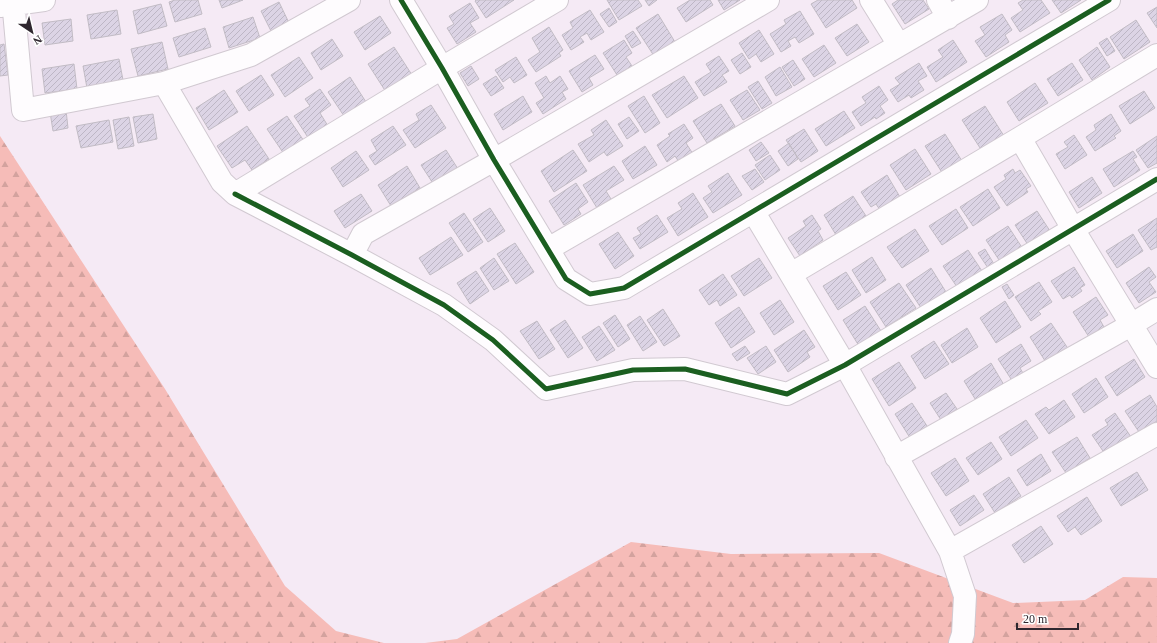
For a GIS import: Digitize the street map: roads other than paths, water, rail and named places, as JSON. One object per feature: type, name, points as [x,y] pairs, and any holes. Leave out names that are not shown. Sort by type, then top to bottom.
[{"type":"street","points":[[44,0],[9,3],[24,110],[164,83],[251,55],[349,0]]},
{"type":"street","points":[[401,0],[442,68],[494,160],[566,279],[590,294],[624,288],[1109,0]]},
{"type":"street","points":[[235,194],[557,0]]},
{"type":"street","points":[[352,255],[363,234],[494,160],[768,0]]},
{"type":"street","points":[[871,0],[899,45]]},
{"type":"street","points":[[548,249],[899,45],[943,9],[977,0]]},
{"type":"street","points":[[791,274],[1157,55]]},
{"type":"street","points":[[164,83],[222,182],[235,194],[444,305],[493,340],[546,389],[632,370],[685,369],[787,394],[845,365],[1157,179]]},
{"type":"street","points":[[1020,138],[1073,229],[1157,367]]},
{"type":"street","points":[[753,211],[845,365],[950,550],[965,596],[963,634],[960,643]]},
{"type":"street","points":[[896,457],[1157,309]]},
{"type":"street","points":[[950,550],[1157,434]]}]
